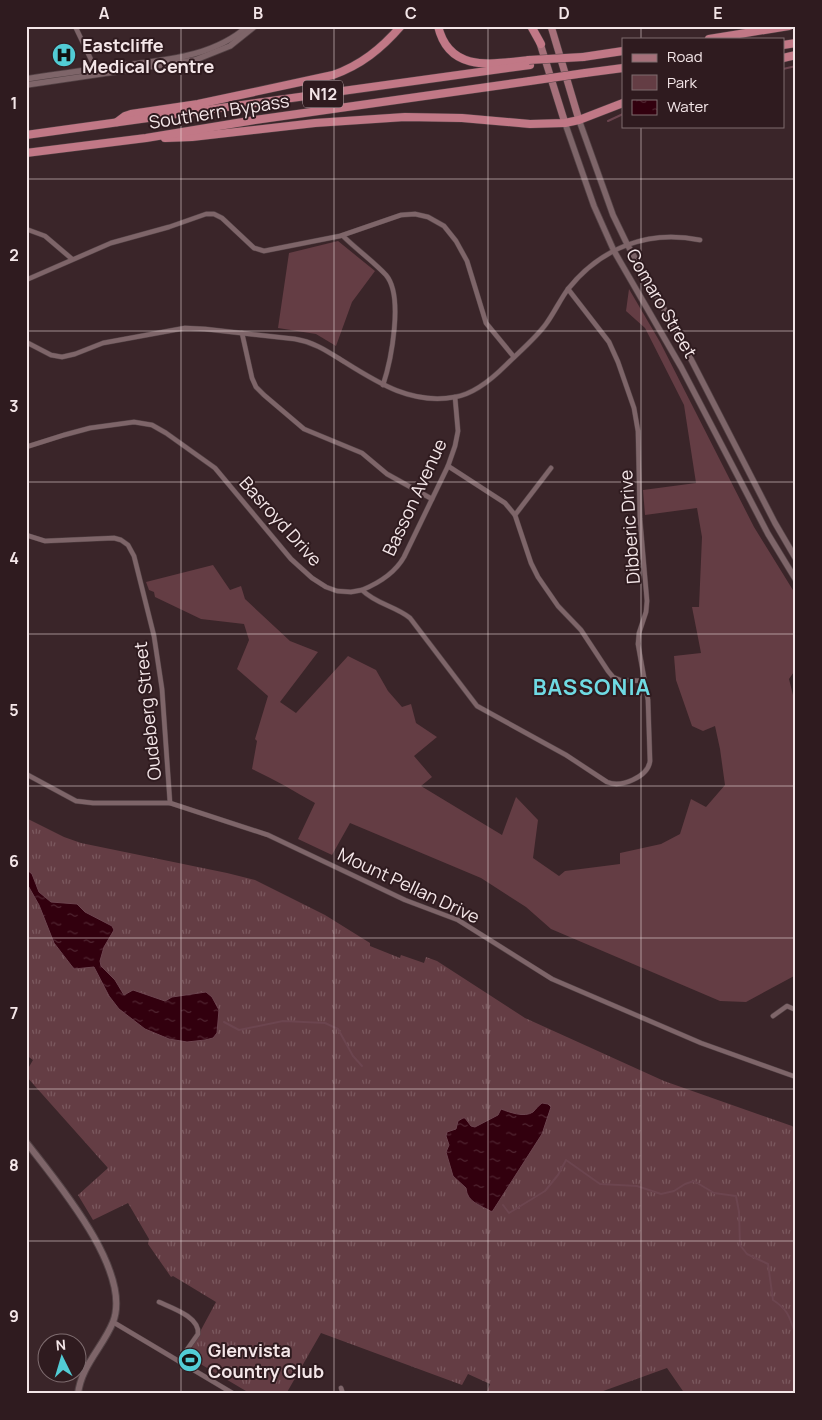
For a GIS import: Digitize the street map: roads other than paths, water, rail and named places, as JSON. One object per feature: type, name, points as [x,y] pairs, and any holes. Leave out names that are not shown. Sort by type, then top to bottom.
[{"type":"highway","points":[[116,124],[124,116],[131,114],[198,104],[333,75],[354,66],[370,56],[386,43],[401,26]]},
{"type":"highway","points":[[438,26],[441,37],[448,47],[456,56],[466,61],[479,64],[529,62]]},
{"type":"highway","points":[[531,26],[541,44]]},
{"type":"highway","points":[[715,38],[789,26]]},
{"type":"highway","name":"Southern Bypass","points":[[26,135],[116,124],[529,62],[622,51]]},
{"type":"highway","name":"Southern Bypass","points":[[26,153],[146,138],[255,120],[622,68]]},
{"type":"highway","points":[[146,138],[192,137],[315,123],[405,117],[443,117],[522,123],[565,123],[579,120],[622,103]]},
{"type":"main road","name":"Comaro Street","points":[[535,26],[565,123]]},
{"type":"main road","name":"Comaro Street","points":[[551,26],[579,120]]},
{"type":"main road","points":[[26,1142],[84,1220],[113,1278],[117,1296],[113,1322],[86,1370],[78,1394]]},
{"type":"street","points":[[75,26],[96,72]]},
{"type":"street","points":[[26,84],[202,52],[230,40],[248,26]]},
{"type":"street","points":[[26,79],[185,62],[209,56],[236,43],[255,26]]},
{"type":"street","name":"Comaro Street","points":[[579,120],[613,215],[627,244],[676,330],[771,514],[796,558]]},
{"type":"street","name":"Comaro Street","points":[[565,123],[594,206],[614,251],[681,367],[768,534],[796,580]]},
{"type":"street","points":[[26,280],[111,243],[208,214],[222,218],[252,246],[261,251],[343,236],[381,220],[410,213],[428,218],[444,226],[451,234],[467,261],[486,323],[514,357]]},
{"type":"street","points":[[26,229],[45,236],[72,259]]},
{"type":"street","points":[[343,236],[386,275],[393,290],[395,309],[392,349],[383,385]]},
{"type":"street","points":[[26,342],[46,353],[62,357],[76,354],[103,343],[179,329],[199,328],[295,339],[315,344],[383,385],[418,397],[455,397],[468,393],[483,384],[514,357],[546,324],[568,289],[587,270],[614,251],[627,244],[665,236],[700,240]]},
{"type":"street","name":"Dibberic Drive","points":[[362,590],[374,600],[402,612],[414,622],[478,706],[611,784],[622,783],[640,776],[648,770],[650,761],[650,719],[638,644],[647,600],[639,510],[637,420],[624,377],[609,342],[568,289]]},
{"type":"street","points":[[242,333],[252,378],[256,387],[268,399],[304,429],[362,452],[387,474],[432,499]]},
{"type":"street","name":"Basson Avenue","points":[[362,590],[379,582],[397,567],[448,466],[458,434],[455,397]]},
{"type":"street","name":"Basroyd Drive","points":[[26,447],[64,434],[90,428],[134,422],[152,425],[215,468],[291,559],[312,578],[326,587],[338,591],[351,592],[362,590]]},
{"type":"street","points":[[448,466],[505,503],[515,514],[531,563],[538,577],[558,606],[581,630],[613,677],[620,680],[644,681]]},
{"type":"street","points":[[515,514],[551,468]]},
{"type":"street","name":"Oudeberg Street","points":[[26,536],[45,541],[114,538],[124,542],[132,552],[147,605],[160,671],[170,802]]},
{"type":"street","name":"Mount Pellan Drive","points":[[26,774],[64,795],[84,802],[170,802],[274,838],[406,900],[458,920],[552,979],[701,1043],[796,1077]]},
{"type":"street","points":[[773,1016],[787,1006],[796,1010]]},
{"type":"street","points":[[159,1302],[188,1318],[199,1328],[198,1334],[179,1361]]},
{"type":"street","points":[[113,1322],[234,1394]]},
{"type":"street","points":[[341,1388],[343,1394]]},
{"type":"water","points":[[26,869],[32,874],[39,892],[51,902],[77,904],[85,912],[112,926],[114,930],[104,947],[100,961],[101,966],[115,980],[124,995],[133,990],[165,1001],[172,997],[206,992],[212,997],[219,1010],[217,1033],[213,1038],[187,1042],[169,1039],[145,1029],[119,1009],[109,996],[94,967],[74,969],[54,943],[39,905],[26,882]]},
{"type":"water","points":[[542,1103],[548,1104],[551,1107],[542,1134],[492,1212],[475,1203],[469,1197],[466,1188],[453,1176],[446,1152],[449,1145],[446,1136],[447,1132],[456,1129],[458,1121],[463,1118],[471,1126],[475,1127],[498,1115],[501,1109],[517,1114],[529,1114]]},
{"type":"waterway","points":[[784,69],[796,66]]},
{"type":"waterway","points":[[608,121],[622,114]]},
{"type":"waterway","points":[[224,1022],[239,1030],[283,1021],[325,1023],[338,1029],[353,1056],[362,1066]]},
{"type":"waterway","points":[[503,1205],[509,1213],[545,1191],[558,1175],[566,1160],[600,1184],[637,1186],[661,1194],[674,1191],[694,1181],[714,1193],[736,1196],[739,1212],[740,1245],[747,1254],[768,1264],[773,1300],[786,1311],[796,1335]]},
{"type":"place","name":"Eastcliffe Medical Centre","points":[[64,55]]},
{"type":"place","name":"Glenvista Country Club","points":[[190,1360]]},
{"type":"district","name":"BASSONIA","points":[[592,687]]}]
